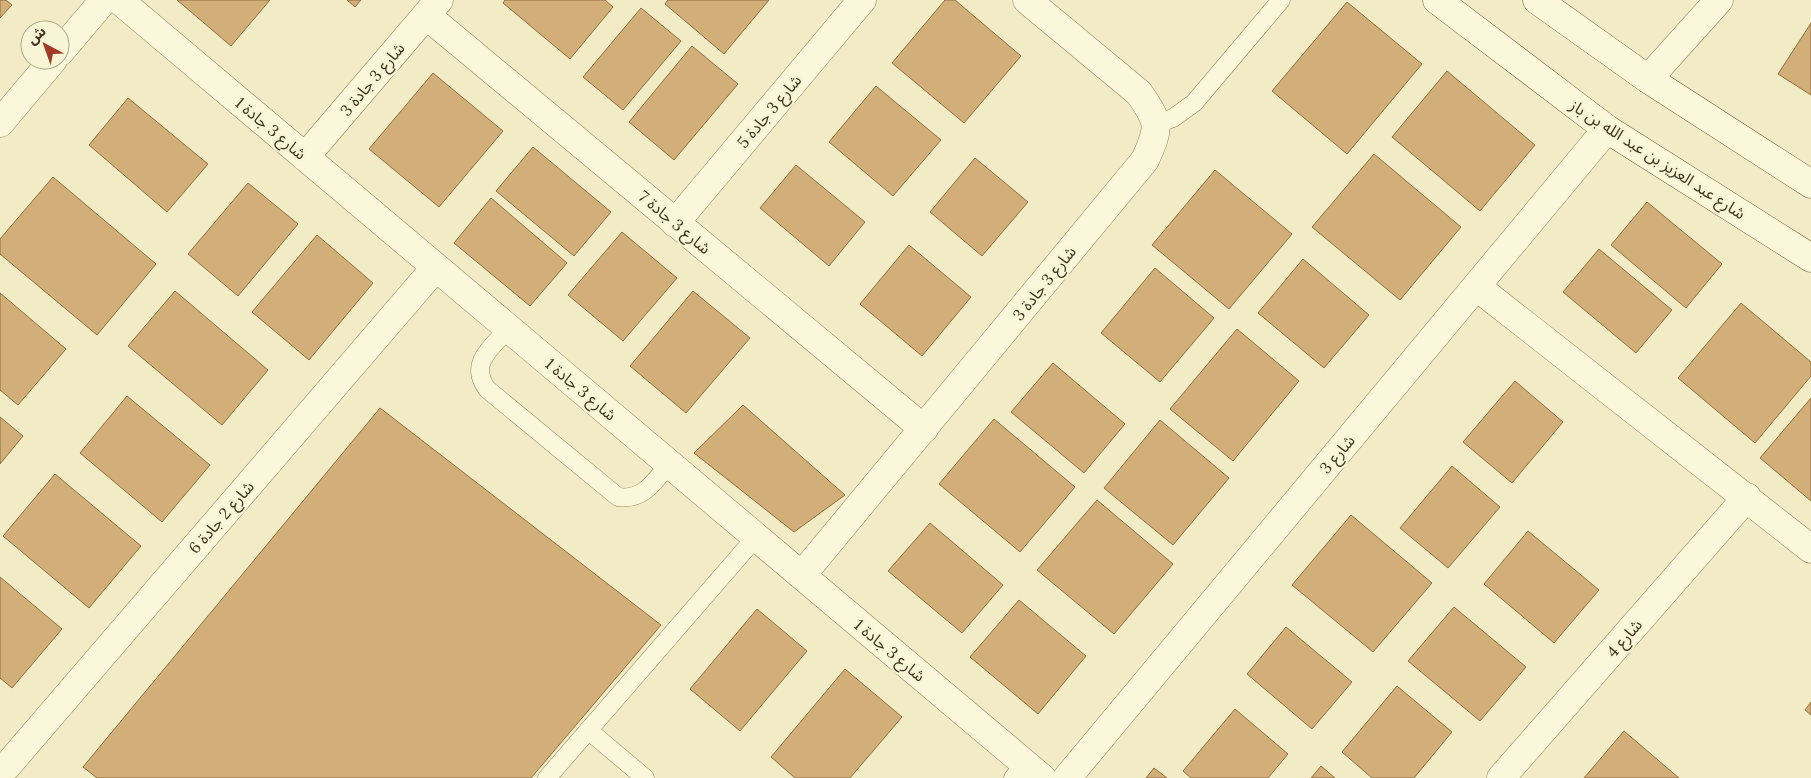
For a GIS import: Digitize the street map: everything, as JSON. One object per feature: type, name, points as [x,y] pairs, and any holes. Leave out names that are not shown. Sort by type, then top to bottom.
[{"type":"street","points":[[70,40],[104,0]]},
{"type":"street","name":"شارع 3 جادة 1","points":[[119,0],[802,575],[1027,773]]},
{"type":"street","name":"شارع 3 جادة 5","points":[[675,223],[862,0]]},
{"type":"street","points":[[1027,0],[1139,93],[1153,113],[1156,124]]},
{"type":"street","name":"شارع عبد العزيز بن عبد الله بن باز","points":[[1437,0],[1607,129],[1811,258]]},
{"type":"street","points":[[1537,0],[1648,80],[1811,184]]},
{"type":"street","points":[[1648,80],[1719,0]]},
{"type":"street","name":"شارع 3 جادة 3","points":[[306,157],[432,8]]},
{"type":"street","name":"شارع 3 جادة 7","points":[[432,8],[675,223],[924,430]]},
{"type":"street","points":[[0,123],[45,70]]},
{"type":"street","name":"شارع 3 جادة 3","points":[[802,575],[924,430],[1145,160],[1155,137],[1156,124]]},
{"type":"street","name":"شارع 3","points":[[1067,778],[1607,129]]},
{"type":"street","name":"شارع 2 جادة 6","points":[[9,768],[436,267]]},
{"type":"street","points":[[1476,287],[1811,549]]},
{"type":"street","name":"شارع 4","points":[[1501,778],[1747,498]]},
{"type":"lane","points":[[1156,124],[1173,118],[1194,103],[1281,0]]},
{"type":"lane","points":[[509,328],[486,354],[480,364],[481,380],[502,401],[618,497],[626,498],[642,493],[670,464]]},
{"type":"lane","points":[[547,778],[756,537]]},
{"type":"lane","points":[[588,730],[645,778]]},
{"type":"building","points":[[0,0],[6,0],[12,5],[0,18]]},
{"type":"building","points":[[177,0],[270,0],[231,46]]},
{"type":"building","points":[[347,0],[361,0],[355,7]]},
{"type":"building","points":[[505,0],[605,0],[613,7],[570,59],[503,3]]},
{"type":"building","points":[[668,0],[769,0],[724,54],[665,4]]},
{"type":"building","points":[[945,0],[955,0],[1021,56],[964,123],[892,63]]},
{"type":"building","points":[[1347,2],[1422,64],[1347,154],[1272,91]]},
{"type":"building","points":[[641,8],[681,41],[623,110],[583,77]]},
{"type":"building","points":[[1811,23],[1811,95],[1778,74]]},
{"type":"building","points":[[692,46],[738,84],[674,160],[629,122]]},
{"type":"building","points":[[1447,71],[1535,145],[1480,211],[1392,137]]},
{"type":"building","points":[[433,73],[503,131],[439,207],[369,149]]},
{"type":"building","points":[[876,86],[941,140],[893,196],[829,142]]},
{"type":"building","points":[[128,98],[208,164],[167,212],[89,145]]},
{"type":"building","points":[[533,147],[611,212],[574,256],[496,191]]},
{"type":"building","points":[[1374,154],[1461,227],[1400,300],[1312,227]]},
{"type":"building","points":[[975,158],[1028,202],[982,256],[930,212]]},
{"type":"building","points":[[796,165],[865,222],[829,266],[760,208]]},
{"type":"building","points":[[1215,170],[1292,234],[1229,309],[1152,245]]},
{"type":"building","points":[[53,177],[156,264],[97,335],[0,254],[0,239]]},
{"type":"building","points":[[248,183],[298,224],[238,296],[188,254]]},
{"type":"building","points":[[491,198],[567,263],[530,306],[454,243]]},
{"type":"building","points":[[1647,202],[1722,264],[1686,308],[1611,245]]},
{"type":"building","points":[[622,232],[677,278],[623,341],[568,295]]},
{"type":"building","points":[[317,235],[373,283],[309,360],[252,312]]},
{"type":"building","points":[[909,245],[971,297],[922,356],[860,304]]},
{"type":"building","points":[[1599,249],[1672,310],[1636,353],[1563,292]]},
{"type":"building","points":[[1303,259],[1369,315],[1324,368],[1258,313]]},
{"type":"building","points":[[1155,268],[1214,318],[1160,382],[1101,333]]},
{"type":"building","points":[[175,291],[268,370],[222,425],[128,346]]},
{"type":"building","points":[[693,291],[750,338],[686,413],[630,366]]},
{"type":"building","points":[[0,293],[66,349],[18,405],[0,390]]},
{"type":"building","points":[[1741,303],[1811,362],[1811,376],[1755,443],[1678,378]]},
{"type":"building","points":[[1237,329],[1299,381],[1233,461],[1170,409]]},
{"type":"building","points":[[1053,363],[1125,424],[1084,473],[1011,412]]},
{"type":"building","points":[[1515,381],[1563,422],[1512,483],[1463,442]]},
{"type":"building","points":[[127,396],[210,465],[162,522],[80,453]]},
{"type":"building","points":[[1811,398],[1811,501],[1760,458]]},
{"type":"building","points":[[743,405],[845,495],[794,532],[694,453]]},
{"type":"building","points":[[380,408],[661,625],[531,778],[97,778],[83,767]]},
{"type":"building","points":[[0,417],[23,436],[0,464]]},
{"type":"building","points":[[994,419],[1075,487],[1020,552],[939,484]]},
{"type":"building","points":[[1160,420],[1229,478],[1173,545],[1104,488]]},
{"type":"building","points":[[1452,466],[1500,507],[1448,568],[1400,528]]},
{"type":"building","points":[[55,474],[141,546],[89,608],[3,536]]},
{"type":"building","points":[[1097,500],[1173,564],[1114,634],[1037,570]]},
{"type":"building","points":[[1351,515],[1432,583],[1373,652],[1292,585]]},
{"type":"building","points":[[930,523],[1003,585],[962,633],[888,571]]},
{"type":"building","points":[[1528,531],[1599,590],[1554,643],[1484,584]]},
{"type":"building","points":[[0,577],[62,629],[12,688],[0,678]]},
{"type":"building","points":[[1019,600],[1086,656],[1038,714],[970,657]]},
{"type":"building","points":[[1454,607],[1526,667],[1480,721],[1408,661]]},
{"type":"building","points":[[757,609],[807,651],[740,731],[690,689]]},
{"type":"building","points":[[1286,627],[1352,682],[1312,729],[1247,674]]},
{"type":"building","points":[[845,669],[902,717],[850,778],[795,778],[771,757]]},
{"type":"building","points":[[1397,686],[1452,732],[1414,778],[1372,778],[1342,752]]},
{"type":"building","points":[[1811,702],[1811,715],[1805,710]]},
{"type":"building","points":[[1235,709],[1288,754],[1268,778],[1191,778],[1183,771]]},
{"type":"building","points":[[1624,731],[1679,778],[1584,778]]},
{"type":"building","points":[[1321,766],[1335,778],[1311,778]]},
{"type":"building","points":[[1154,768],[1167,778],[1146,778]]}]
